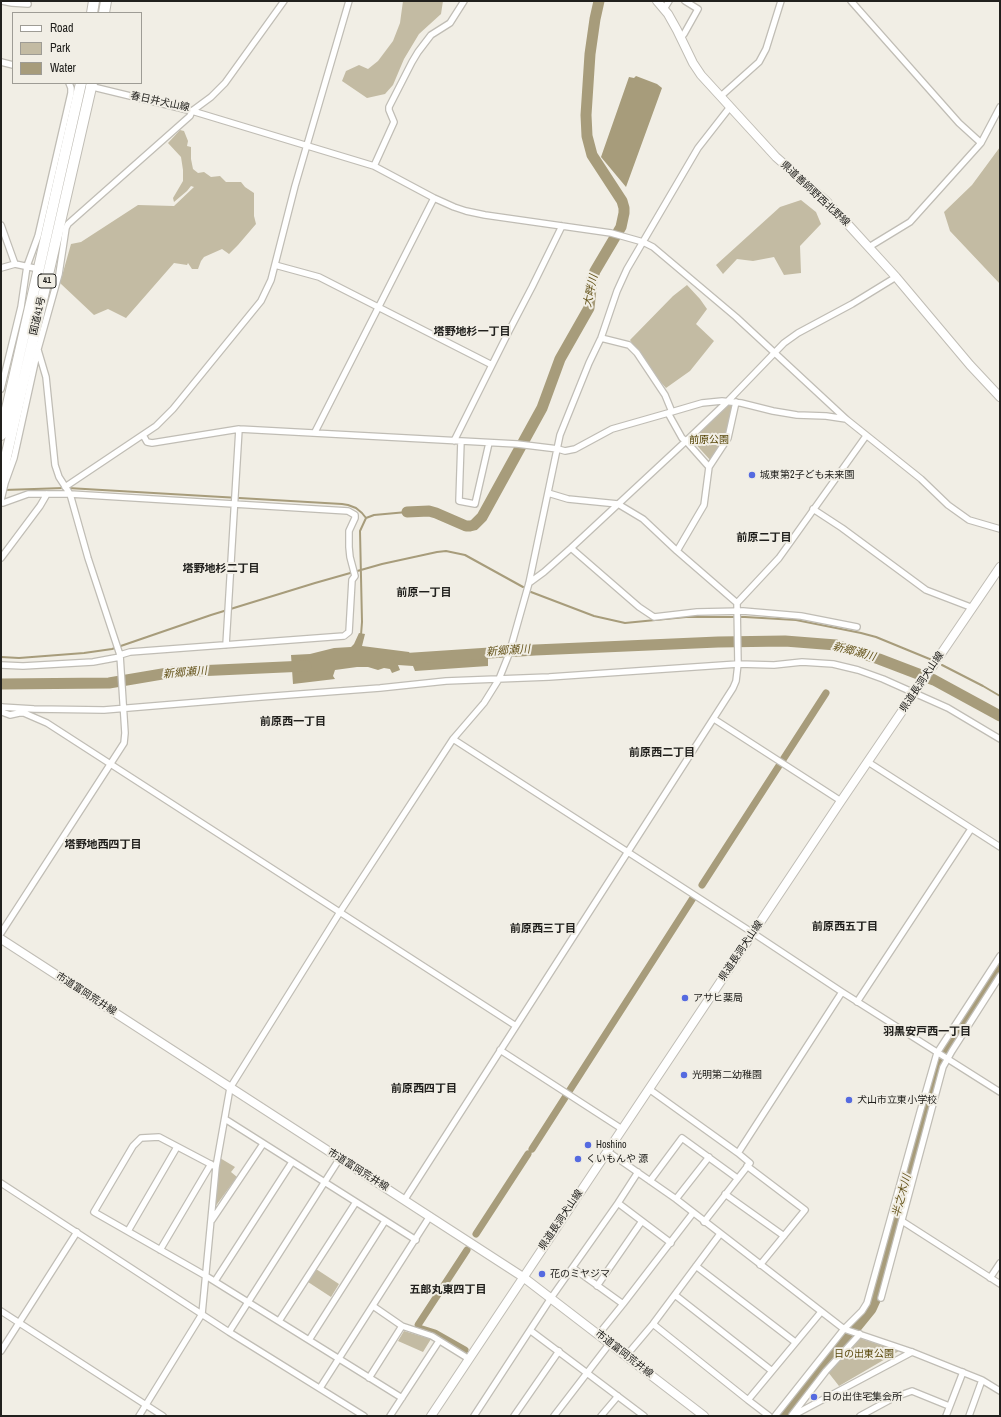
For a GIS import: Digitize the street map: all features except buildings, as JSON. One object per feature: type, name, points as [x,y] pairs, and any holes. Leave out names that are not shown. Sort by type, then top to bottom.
[{"type":"highway","points":[[92,12],[94,1]]},
{"type":"highway","name":"国道41号","points":[[1,436],[80,84]]},
{"type":"highway","name":"国道41号","points":[[3,481],[92,85]]},
{"type":"main road","name":"県道善師野西北野線","points":[[657,1],[664,9],[701,75],[776,157],[826,201],[869,247],[970,365],[1000,397]]},
{"type":"main road","name":"県道長洞犬山線","points":[[431,1416],[841,801],[1000,567]]},
{"type":"main road","name":"市道富岡荒井線","points":[[1,939],[230,1088],[405,1199],[523,1277],[704,1416]]},
{"type":"street","points":[[2,1],[28,4]]},
{"type":"street","name":"春日井犬山線","points":[[92,85],[192,111],[211,97],[225,83],[284,1]]},
{"type":"street","points":[[65,487],[156,426],[173,409],[261,301],[271,280],[307,146],[349,1]]},
{"type":"street","points":[[374,166],[394,122],[389,107],[412,62],[432,35],[450,23],[464,1]]},
{"type":"street","points":[[664,9],[669,1]]},
{"type":"street","points":[[681,38],[698,9],[685,1]]},
{"type":"street","points":[[721,96],[759,62],[766,49],[781,1]]},
{"type":"street","points":[[851,1],[959,123],[981,143]]},
{"type":"street","points":[[1,62],[12,65]]},
{"type":"street","points":[[1,389],[21,307],[27,266],[38,236],[71,93],[72,88],[70,84]]},
{"type":"street","points":[[139,1416],[202,1314],[211,1221],[214,1166],[225,1119],[230,1088],[340,912],[453,739],[484,703],[499,679],[509,654],[529,583],[560,435],[601,338],[617,292],[627,269],[698,148],[730,107]]},
{"type":"street","points":[[869,247],[910,222],[981,143],[1000,107]]},
{"type":"street","points":[[1,665],[23,666],[93,662],[130,652],[344,636],[349,632],[352,580],[354,576],[350,557],[349,531],[356,518],[355,515],[348,511],[70,494],[28,494],[2,502],[3,481],[14,458],[38,349],[59,274],[66,228],[68,224],[190,116],[192,111],[374,166],[454,207],[485,216],[611,232],[643,242],[653,247],[775,353],[846,419],[921,479],[948,506],[962,516],[1000,529]]},
{"type":"street","points":[[315,432],[434,198]]},
{"type":"street","points":[[1,225],[15,264]]},
{"type":"street","points":[[454,441],[562,226]]},
{"type":"street","points":[[1,268],[15,264],[34,268]]},
{"type":"street","points":[[275,265],[319,277],[492,364]]},
{"type":"street","points":[[52,272],[59,274]]},
{"type":"street","points":[[529,583],[571,548],[686,441],[727,402],[784,343],[820,320],[852,304],[896,277]]},
{"type":"street","points":[[601,338],[629,345],[637,353],[665,395],[670,413],[682,438],[709,468]]},
{"type":"street","points":[[1,933],[124,743],[126,732],[119,654],[88,558],[70,494],[59,477],[55,465],[46,377],[38,349]]},
{"type":"street","points":[[143,435],[147,442],[152,442],[239,429],[517,444],[571,451],[612,429],[702,403],[722,401],[736,402],[797,415],[826,416],[846,419]]},
{"type":"street","points":[[677,551],[704,505],[709,468],[728,438],[736,402]]},
{"type":"street","points":[[226,645],[239,429]]},
{"type":"street","points":[[405,1199],[733,688],[736,681],[738,664],[737,603],[779,558],[866,436]]},
{"type":"street","points":[[461,441],[459,500],[475,504],[489,443]]},
{"type":"street","points":[[548,493],[568,499],[618,504],[643,519],[677,551],[737,603]]},
{"type":"street","points":[[1,558],[40,506],[46,494]]},
{"type":"street","points":[[813,509],[842,528],[926,590],[973,608]]},
{"type":"street","points":[[571,548],[640,607],[654,616],[697,612],[737,612],[801,616],[856,627]]},
{"type":"street","points":[[516,1026],[47,724],[24,713],[10,715],[2,712],[2,707],[104,710],[446,682],[557,677],[738,664],[774,665],[802,662],[832,664],[858,670],[883,679],[948,708],[1000,739]]},
{"type":"street","points":[[714,719],[841,801]]},
{"type":"street","points":[[453,739],[857,1002],[1000,1092]]},
{"type":"street","points":[[868,762],[1000,847]]},
{"type":"street","points":[[857,1002],[971,829]]},
{"type":"street","points":[[775,1416],[847,1330],[867,1303],[938,1053],[1000,956]]},
{"type":"street","points":[[882,1298],[946,1058],[1000,976]]},
{"type":"street","points":[[738,1154],[842,992]]},
{"type":"street","points":[[500,1050],[622,1129]]},
{"type":"street","points":[[649,1089],[750,1163],[704,1222]]},
{"type":"street","points":[[225,1119],[416,1240]]},
{"type":"street","points":[[214,1166],[159,1137],[141,1138],[137,1140],[94,1212],[206,1276],[402,1398]]},
{"type":"street","points":[[650,1181],[682,1138],[737,1178]]},
{"type":"street","points":[[211,1221],[263,1144]]},
{"type":"street","points":[[128,1231],[177,1147]]},
{"type":"street","points":[[607,1151],[676,1199],[821,1312],[847,1330],[912,1352],[963,1372],[982,1380],[1000,1391]]},
{"type":"street","points":[[676,1199],[709,1157]]},
{"type":"street","points":[[229,1332],[340,1158]]},
{"type":"street","points":[[215,1282],[292,1162]]},
{"type":"street","points":[[160,1250],[214,1166]]},
{"type":"street","points":[[747,1166],[805,1210],[760,1265]]},
{"type":"street","points":[[474,1416],[531,1331],[551,1298],[638,1172]]},
{"type":"street","points":[[1,1183],[229,1332],[364,1416]]},
{"type":"street","points":[[725,1194],[784,1236]]},
{"type":"street","points":[[279,1322],[356,1202]]},
{"type":"street","points":[[618,1203],[670,1243]]},
{"type":"street","points":[[598,1335],[624,1304],[693,1213]]},
{"type":"street","points":[[320,1388],[430,1216]]},
{"type":"street","points":[[308,1340],[385,1221]]},
{"type":"street","points":[[597,1286],[642,1221]]},
{"type":"street","points":[[902,1221],[1000,1284]]},
{"type":"street","points":[[1,1351],[77,1232]]},
{"type":"street","points":[[626,1356],[653,1324],[720,1234]]},
{"type":"street","points":[[990,1278],[1000,1264]]},
{"type":"street","points":[[696,1266],[795,1342]]},
{"type":"street","points":[[573,1268],[624,1304]]},
{"type":"street","points":[[675,1295],[772,1371]]},
{"type":"street","points":[[373,1306],[402,1326],[432,1336],[469,1358]]},
{"type":"street","points":[[1,1311],[164,1416]]},
{"type":"street","points":[[748,1400],[821,1312]]},
{"type":"street","points":[[653,1324],[769,1416]]},
{"type":"street","points":[[369,1378],[402,1326]]},
{"type":"street","points":[[531,1331],[644,1416]]},
{"type":"street","points":[[792,1416],[826,1371],[860,1334]]},
{"type":"street","points":[[390,1416],[439,1341]]},
{"type":"street","points":[[554,1416],[610,1343]]},
{"type":"street","points":[[514,1416],[559,1351]]},
{"type":"street","points":[[792,1416],[912,1352]]},
{"type":"street","points":[[946,1416],[963,1372]]},
{"type":"street","points":[[969,1416],[982,1380]]},
{"type":"street","points":[[860,1416],[895,1397],[912,1391],[949,1406]]},
{"type":"street","points":[[601,1416],[618,1396]]},
{"type":"green space","points":[[403,1],[443,1],[441,14],[419,34],[404,59],[393,85],[385,94],[367,98],[342,81],[346,71],[359,65],[368,69],[378,61],[393,41],[400,23]]},
{"type":"green space","points":[[180,130],[184,131],[188,141],[187,146],[191,147],[193,169],[198,173],[204,172],[211,177],[220,176],[226,182],[241,182],[245,187],[254,193],[254,216],[256,224],[229,254],[222,249],[204,257],[198,269],[192,269],[188,263],[187,265],[174,263],[126,318],[108,309],[94,315],[60,283],[71,244],[81,242],[138,205],[174,206],[194,187],[191,186],[174,202],[173,198],[183,181],[183,170],[181,157],[168,143]]},
{"type":"green space","points":[[1000,147],[1000,284],[950,231],[944,212],[972,185]]},
{"type":"green space","points":[[801,200],[816,212],[821,224],[800,246],[801,273],[784,275],[774,257],[753,261],[737,259],[723,274],[716,265],[780,207]]},
{"type":"green space","points":[[687,285],[707,309],[696,324],[714,341],[690,371],[666,388],[649,369],[630,340],[673,296]]},
{"type":"green space","name":"前原公園","points":[[728,404],[733,405],[725,439],[711,461],[691,439]]},
{"type":"green space","points":[[220,1158],[235,1167],[231,1172],[237,1177],[215,1207]]},
{"type":"green space","points":[[316,1269],[339,1284],[331,1297],[308,1282]]},
{"type":"green space","points":[[404,1331],[431,1339],[423,1352],[398,1341]]},
{"type":"green space","name":"日の出東公園","points":[[859,1338],[899,1351],[839,1386],[828,1372]]},
{"type":"water","points":[[636,76],[657,84],[662,88],[626,187],[601,157],[629,77],[634,78]]},
{"type":"water","points":[[359,633],[365,634],[362,646],[409,652],[414,660],[437,660],[453,657],[488,658],[488,666],[415,671],[413,666],[398,665],[400,670],[392,673],[390,669],[384,668],[378,670],[368,667],[357,667],[335,670],[333,676],[335,679],[293,684],[291,655],[310,654],[334,648],[351,647]]},
{"type":"waterway","name":"大畔川","points":[[407,512],[429,511],[466,526],[474,525],[482,517],[542,408],[560,359],[589,308],[592,279],[595,271],[621,227],[624,213],[622,201],[592,155],[587,136],[586,115],[590,54],[599,1]]},
{"type":"waterway","points":[[4,490],[64,488]]},
{"type":"waterway","points":[[68,488],[342,504],[356,508],[366,518]]},
{"type":"waterway","points":[[361,635],[360,531],[366,518],[374,515],[407,512]]},
{"type":"waterway","points":[[1,657],[19,658],[84,653],[112,649],[211,615],[315,583],[382,564],[437,552],[446,551],[465,555],[523,587]]},
{"type":"waterway","points":[[531,592],[594,616],[625,623],[686,617],[745,617],[796,620],[876,637],[932,660]]},
{"type":"waterway","name":"新郷瀬川","points":[[399,659],[535,650],[718,642],[785,641],[836,645],[879,659],[934,680],[1000,716]]},
{"type":"waterway","points":[[942,665],[1000,696]]},
{"type":"waterway","name":"新郷瀬川","points":[[1,684],[109,683],[174,672],[306,666]]},
{"type":"waterway","points":[[702,885],[826,693]]},
{"type":"waterway","points":[[532,1149],[693,898]]},
{"type":"waterway","name":"半之木川","points":[[784,1416],[871,1309],[876,1298],[889,1243],[938,1066],[947,1048],[1000,964]]},
{"type":"waterway","points":[[476,1234],[528,1154]]},
{"type":"waterway","points":[[465,1350],[435,1333],[419,1328],[418,1325],[467,1250]]},
{"type":"place","name":"城東第2子ども未来園","points":[[752,475]]},
{"type":"place","name":"アサヒ薬局","points":[[685,998]]},
{"type":"place","name":"光明第二幼稚園","points":[[684,1075]]},
{"type":"place","name":"犬山市立東小学校","points":[[849,1100]]},
{"type":"place","name":"Hoshino","points":[[588,1145]]},
{"type":"place","name":"くいもんや 源","points":[[578,1159]]},
{"type":"place","name":"花のミヤジマ","points":[[542,1274]]},
{"type":"place","name":"日の出住宅集会所","points":[[814,1397]]},
{"type":"district","name":"塔野地杉一丁目","points":[[472,332]]},
{"type":"district","name":"前原二丁目","points":[[764,538]]},
{"type":"district","name":"塔野地杉二丁目","points":[[221,569]]},
{"type":"district","name":"前原一丁目","points":[[424,593]]},
{"type":"district","name":"前原西一丁目","points":[[293,722]]},
{"type":"district","name":"前原西二丁目","points":[[662,753]]},
{"type":"district","name":"塔野地西四丁目","points":[[103,845]]},
{"type":"district","name":"前原西五丁目","points":[[845,927]]},
{"type":"district","name":"前原西三丁目","points":[[543,929]]},
{"type":"district","name":"羽黒安戸西一丁目","points":[[927,1032]]},
{"type":"district","name":"前原西四丁目","points":[[424,1089]]},
{"type":"district","name":"五郎丸東四丁目","points":[[448,1290]]}]
